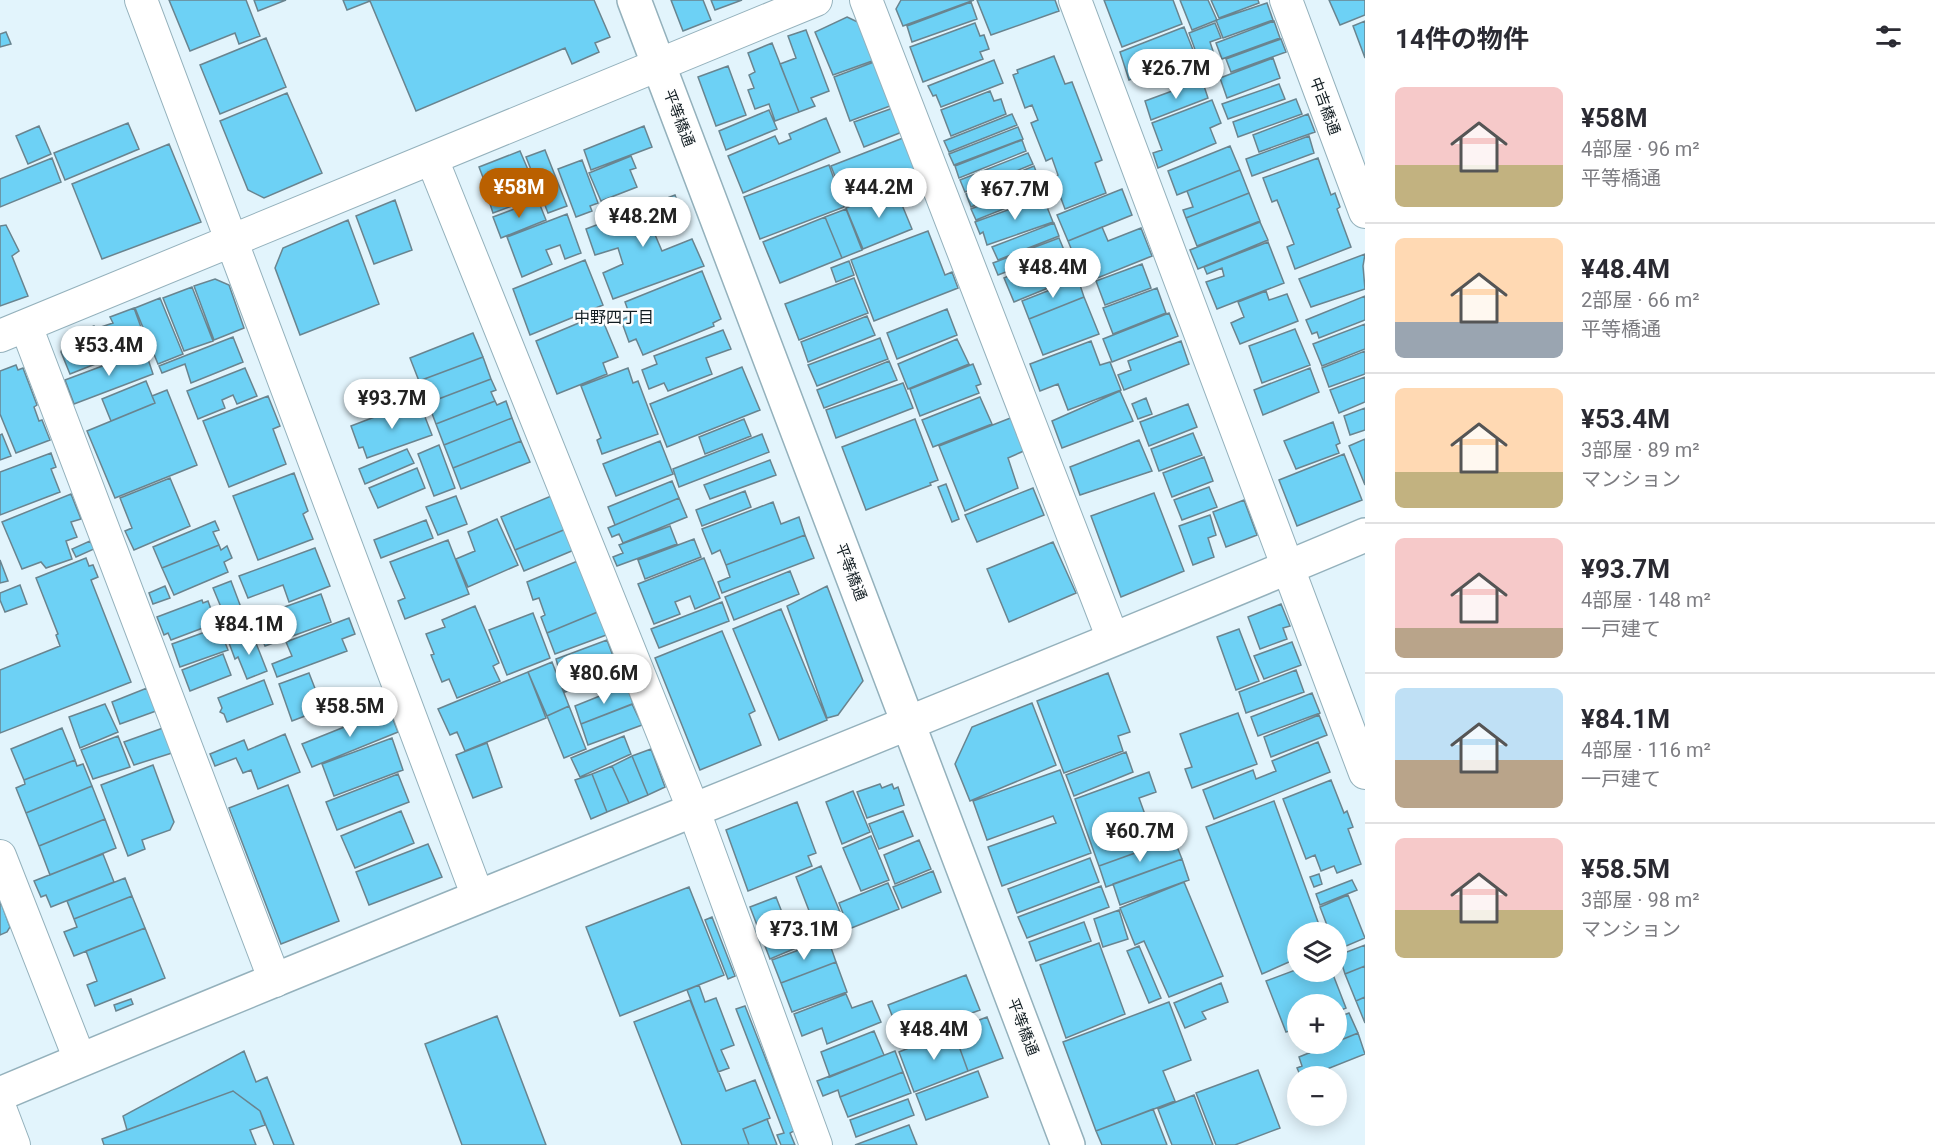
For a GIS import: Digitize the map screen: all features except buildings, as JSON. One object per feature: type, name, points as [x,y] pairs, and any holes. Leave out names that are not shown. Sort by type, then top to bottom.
[{"type":"street","points":[[141,0],[478,897]]},
{"type":"street","name":"平等橋通","points":[[634,0],[1068,1145]]},
{"type":"street","points":[[274,981],[13,331],[816,0]]},
{"type":"street","points":[[866,0],[1113,639]]},
{"type":"street","points":[[1075,0],[1365,773]]},
{"type":"street","name":"中吉橋通","points":[[1286,0],[1365,212]]},
{"type":"street","points":[[432,159],[694,811],[816,1145]]},
{"type":"street","points":[[0,1094],[478,897],[909,724],[1365,535]]},
{"type":"street","points":[[0,856],[80,1060]]},
{"type":"street","points":[[0,1108],[14,1145]]},
{"type":"district","name":"中野四丁目","points":[[614,317]]}]
